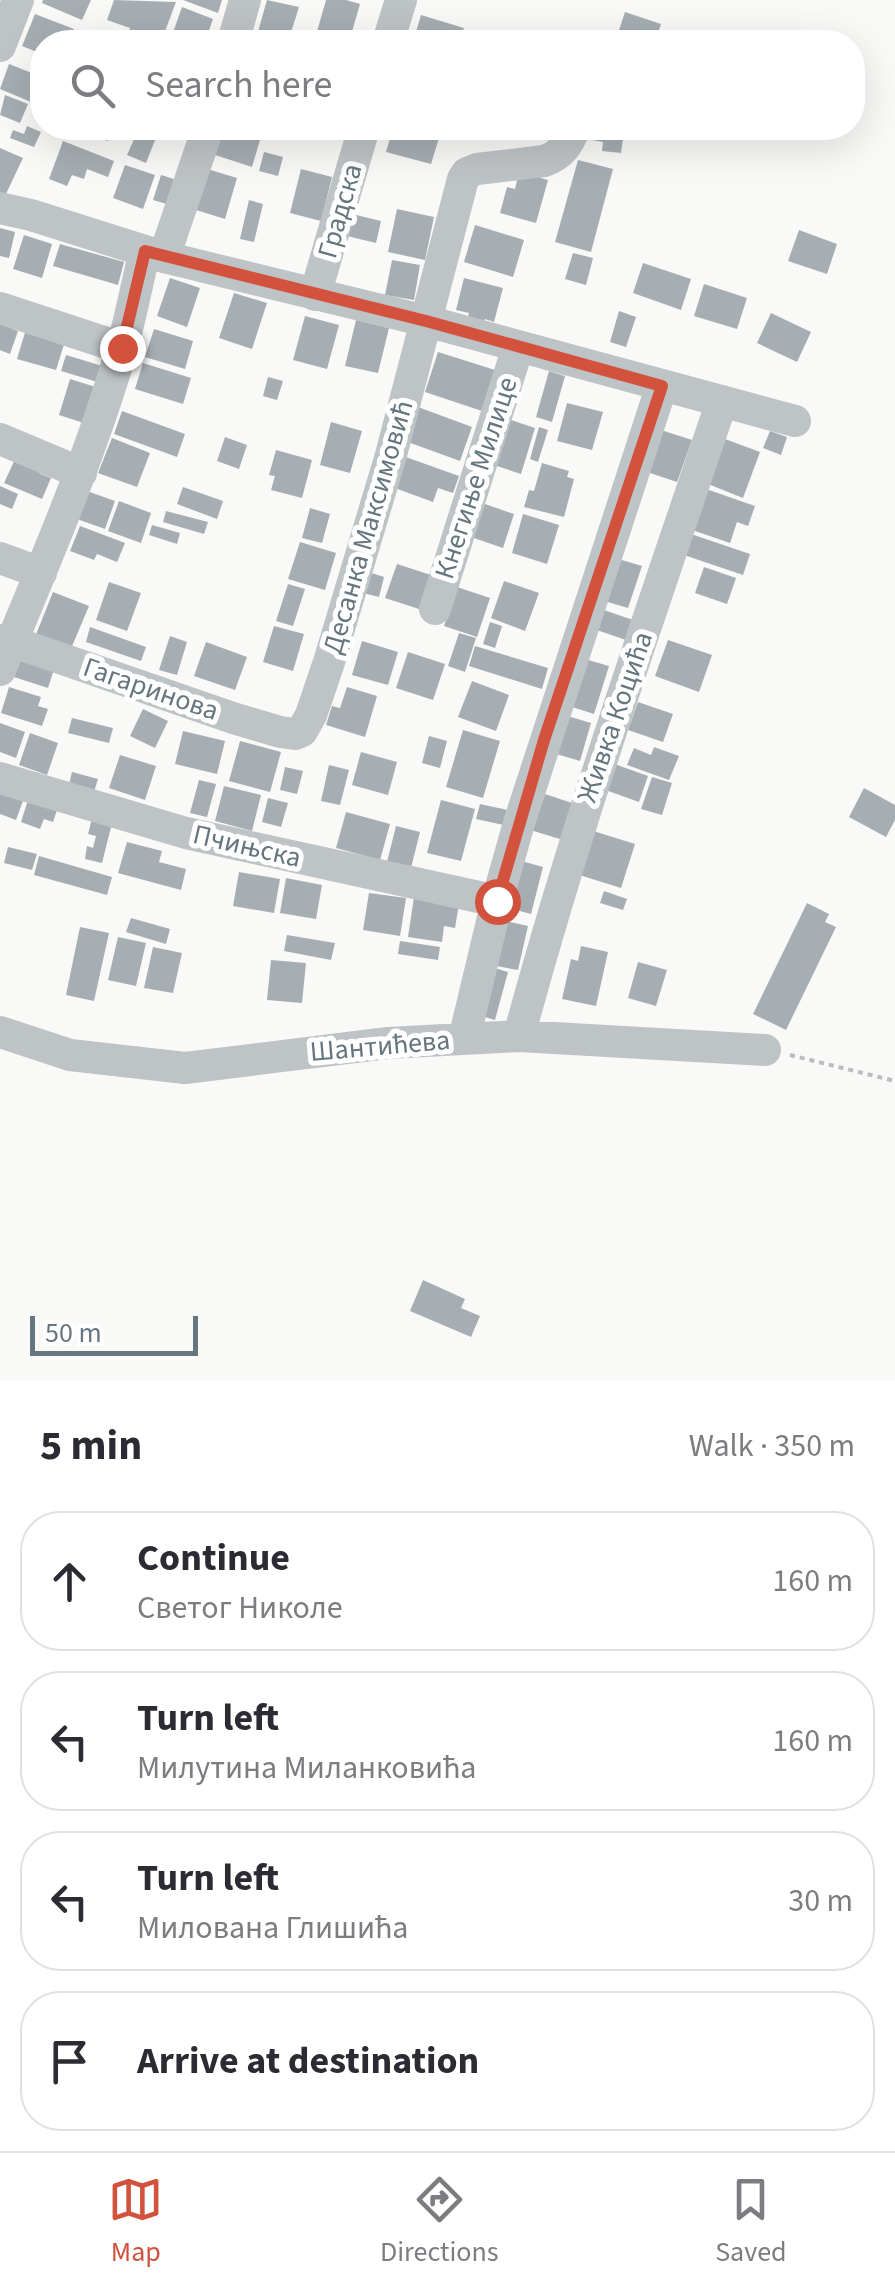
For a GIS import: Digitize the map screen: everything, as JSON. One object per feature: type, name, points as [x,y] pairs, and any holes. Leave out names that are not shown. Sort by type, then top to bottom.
[{"type":"street","points":[[0,46],[18,0]]},
{"type":"street","points":[[236,30],[245,0]]},
{"type":"street","points":[[391,30],[400,0]]},
{"type":"street","points":[[4,651],[42,574],[81,472],[154,254],[203,140]]},
{"type":"street","name":"Градска","points":[[315,295],[360,140]]},
{"type":"street","name":"Десанка Максимовић","points":[[302,730],[334,644],[392,456],[463,178],[476,169],[544,162],[565,148],[569,140]]},
{"type":"street","points":[[0,208],[154,254],[426,321],[795,421]]},
{"type":"street","points":[[0,308],[122,348]]},
{"type":"street","name":"Кнегиње Милице","points":[[435,609],[518,347]]},
{"type":"street","points":[[464,1038],[497,901],[544,740],[662,386]]},
{"type":"street","name":"Живка Коцића","points":[[519,1036],[582,817],[722,401]]},
{"type":"street","points":[[0,439],[81,472]]},
{"type":"street","points":[[0,558],[42,574]]},
{"type":"street","name":"Гагаринова","points":[[4,651],[22,645],[280,732],[295,734],[302,730]]},
{"type":"street","name":"Пчињска","points":[[0,778],[186,833],[497,901]]},
{"type":"street","name":"Шантићева","points":[[0,1032],[70,1056],[185,1068],[388,1042],[519,1036],[766,1050]]},
{"type":"path","points":[[766,1050],[895,1081]]},
{"type":"building","points":[[91,0],[82,20],[42,3]]},
{"type":"building","points":[[114,0],[176,2],[166,30],[129,30],[107,20]]},
{"type":"building","points":[[183,0],[222,0],[218,13]]},
{"type":"building","points":[[267,0],[299,7],[292,30],[258,30]]},
{"type":"building","points":[[326,0],[360,4],[352,30],[317,30]]},
{"type":"building","points":[[182,7],[213,19],[209,30],[174,30]]},
{"type":"building","points":[[625,12],[661,24],[659,30],[619,30]]},
{"type":"building","points":[[35,14],[74,29],[30,30],[30,49],[22,46]]},
{"type":"building","points":[[421,15],[464,28],[463,30],[417,30]]},
{"type":"building","points":[[9,64],[30,72],[30,102],[0,89]]},
{"type":"building","points":[[5,95],[28,104],[20,123],[0,115]]},
{"type":"building","points":[[27,126],[30,127],[30,140],[37,140],[34,147],[10,138],[13,130],[24,134]]},
{"type":"building","points":[[134,140],[155,140],[146,163],[127,155]]},
{"type":"building","points":[[213,140],[260,140],[252,167],[209,153]]},
{"type":"building","points":[[390,140],[438,140],[431,164],[386,152]]},
{"type":"building","points":[[591,140],[623,140],[621,153],[602,151],[603,142]]},
{"type":"building","points":[[63,141],[114,161],[108,177],[87,169],[84,179],[72,175],[67,186],[49,179]]},
{"type":"building","points":[[0,148],[23,158],[5,196],[0,193]]},
{"type":"building","points":[[264,152],[283,157],[278,176],[259,171]]},
{"type":"building","points":[[578,160],[613,169],[591,252],[555,242]]},
{"type":"building","points":[[125,165],[155,175],[143,209],[113,198]]},
{"type":"building","points":[[207,169],[237,178],[225,219],[196,210]]},
{"type":"building","points":[[301,169],[332,177],[321,221],[290,213]]},
{"type":"building","points":[[519,172],[548,180],[536,223],[500,213],[507,187],[515,189]]},
{"type":"building","points":[[161,175],[177,180],[170,205],[153,200]]},
{"type":"building","points":[[249,200],[263,204],[254,242],[240,239]]},
{"type":"building","points":[[397,209],[434,217],[425,260],[388,252]]},
{"type":"building","points":[[352,214],[381,221],[376,243],[347,236]]},
{"type":"building","points":[[475,225],[524,240],[513,277],[464,262]]},
{"type":"building","points":[[0,228],[15,232],[9,258],[0,256]]},
{"type":"building","points":[[799,230],[837,244],[827,274],[788,261]]},
{"type":"building","points":[[24,235],[52,244],[42,278],[13,269]]},
{"type":"building","points":[[60,244],[124,262],[118,285],[53,266]]},
{"type":"building","points":[[573,253],[593,258],[586,285],[565,279]]},
{"type":"building","points":[[392,260],[420,265],[414,300],[385,295]]},
{"type":"building","points":[[643,263],[691,279],[681,310],[633,293]]},
{"type":"building","points":[[170,278],[200,288],[187,327],[157,316]]},
{"type":"building","points":[[464,278],[503,288],[494,322],[485,319],[483,327],[466,322],[469,313],[456,310]]},
{"type":"building","points":[[704,284],[747,298],[737,329],[694,316]]},
{"type":"building","points":[[234,293],[267,303],[252,349],[219,338]]},
{"type":"building","points":[[619,311],[636,317],[626,347],[610,342]]},
{"type":"building","points":[[771,313],[811,332],[797,362],[757,343]]},
{"type":"building","points":[[305,316],[339,325],[327,369],[293,360]]},
{"type":"building","points":[[0,319],[13,323],[12,329],[18,331],[10,354],[0,350]]},
{"type":"building","points":[[356,320],[389,328],[378,373],[345,366]]},
{"type":"building","points":[[27,326],[66,338],[56,370],[17,359]]},
{"type":"building","points":[[154,329],[193,341],[185,369],[145,357]]},
{"type":"building","points":[[438,352],[495,370],[488,413],[425,392]]},
{"type":"building","points":[[66,355],[109,368],[104,384],[61,371]]},
{"type":"building","points":[[143,363],[191,378],[183,404],[135,389]]},
{"type":"building","points":[[549,371],[565,376],[552,422],[536,417]]},
{"type":"building","points":[[268,377],[283,381],[277,400],[263,396]]},
{"type":"building","points":[[70,379],[102,389],[90,425],[59,415]]},
{"type":"building","points":[[567,403],[603,412],[592,450],[557,441]]},
{"type":"building","points":[[418,407],[472,427],[460,461],[405,441]]},
{"type":"building","points":[[122,411],[185,434],[177,457],[114,434]]},
{"type":"building","points":[[505,418],[535,428],[521,474],[491,464]]},
{"type":"building","points":[[331,422],[362,431],[350,473],[320,465]]},
{"type":"building","points":[[539,427],[548,430],[538,462],[530,459]]},
{"type":"building","points":[[658,429],[692,440],[677,482],[644,471]]},
{"type":"building","points":[[770,431],[787,437],[781,455],[763,448]]},
{"type":"building","points":[[225,437],[247,445],[239,469],[217,461]]},
{"type":"building","points":[[112,438],[150,453],[137,487],[98,473]]},
{"type":"building","points":[[725,439],[760,452],[743,498],[708,484]]},
{"type":"building","points":[[276,450],[312,460],[302,498],[271,490],[275,476],[269,475]]},
{"type":"building","points":[[17,455],[51,478],[42,499],[4,483]]},
{"type":"building","points":[[403,456],[459,476],[453,493],[438,488],[433,502],[392,487]]},
{"type":"building","points":[[542,463],[569,471],[567,477],[574,479],[564,517],[524,507],[529,490],[534,491]]},
{"type":"building","points":[[0,486],[18,494],[12,509],[0,504]]},
{"type":"building","points":[[183,487],[223,501],[217,519],[177,504]]},
{"type":"building","points":[[706,489],[755,506],[748,526],[737,522],[730,543],[692,530]]},
{"type":"building","points":[[87,491],[115,501],[105,529],[77,519]]},
{"type":"building","points":[[119,501],[151,513],[141,543],[108,531]]},
{"type":"building","points":[[479,502],[514,514],[503,548],[468,536]]},
{"type":"building","points":[[310,508],[330,514],[322,543],[302,538]]},
{"type":"building","points":[[166,511],[208,522],[204,534],[163,522]]},
{"type":"building","points":[[523,514],[559,525],[547,564],[512,553]]},
{"type":"building","points":[[152,525],[180,533],[177,544],[149,535]]},
{"type":"building","points":[[80,526],[125,543],[117,562],[97,554],[94,560],[70,551]]},
{"type":"building","points":[[691,534],[750,554],[743,575],[684,555]]},
{"type":"building","points":[[300,542],[336,553],[325,590],[288,579]]},
{"type":"building","points":[[615,558],[642,566],[628,608],[601,600]]},
{"type":"building","points":[[397,564],[431,575],[419,609],[385,598]]},
{"type":"building","points":[[704,567],[736,578],[727,604],[695,593]]},
{"type":"building","points":[[365,571],[384,577],[379,597],[359,592]]},
{"type":"building","points":[[504,581],[539,593],[525,631],[491,618]]},
{"type":"building","points":[[109,582],[141,593],[127,631],[96,620]]},
{"type":"building","points":[[288,584],[305,589],[293,626],[276,621]]},
{"type":"building","points":[[457,587],[490,598],[477,637],[444,626]]},
{"type":"building","points":[[53,592],[89,606],[70,651],[35,637]]},
{"type":"building","points":[[595,607],[636,621],[629,641],[588,627]]},
{"type":"building","points":[[490,622],[502,626],[495,648],[483,644]]},
{"type":"building","points":[[274,626],[304,634],[293,671],[263,662]]},
{"type":"building","points":[[90,627],[146,647],[141,661],[86,642]]},
{"type":"building","points":[[459,633],[476,638],[465,672],[448,666]]},
{"type":"building","points":[[170,636],[187,642],[177,675],[159,670]]},
{"type":"building","points":[[668,640],[712,655],[699,692],[655,676]]},
{"type":"building","points":[[362,641],[398,652],[388,685],[352,675]]},
{"type":"building","points":[[206,642],[247,657],[235,690],[194,676]]},
{"type":"building","points":[[475,646],[548,668],[542,689],[469,666]]},
{"type":"building","points":[[23,652],[56,663],[48,688],[14,677]]},
{"type":"building","points":[[408,652],[445,664],[433,700],[396,688]]},
{"type":"building","points":[[581,658],[609,666],[594,714],[566,705]]},
{"type":"building","points":[[472,681],[509,695],[496,731],[458,717]]},
{"type":"building","points":[[9,687],[41,697],[38,706],[48,709],[42,726],[1,713]]},
{"type":"building","points":[[347,687],[377,696],[365,737],[326,725],[332,706],[340,708]]},
{"type":"building","points":[[638,702],[673,714],[663,742],[628,730]]},
{"type":"building","points":[[143,709],[168,721],[155,748],[130,736]]},
{"type":"building","points":[[564,715],[591,723],[580,761],[553,753]]},
{"type":"building","points":[[72,718],[113,728],[109,743],[68,733]]},
{"type":"building","points":[[0,723],[25,732],[16,758],[0,752]]},
{"type":"building","points":[[463,730],[500,741],[483,798],[446,787]]},
{"type":"building","points":[[183,731],[225,741],[217,774],[175,764]]},
{"type":"building","points":[[30,733],[58,743],[47,775],[19,765]]},
{"type":"building","points":[[429,736],[447,741],[440,768],[422,763]]},
{"type":"building","points":[[240,741],[281,752],[270,792],[229,781]]},
{"type":"building","points":[[654,747],[679,756],[669,780],[627,765],[634,748],[651,755]]},
{"type":"building","points":[[361,752],[397,762],[388,795],[352,785]]},
{"type":"building","points":[[120,755],[156,766],[145,800],[109,788]]},
{"type":"building","points":[[609,762],[648,776],[639,802],[600,788]]},
{"type":"building","points":[[329,765],[349,770],[340,805],[321,801]]},
{"type":"building","points":[[285,767],[303,771],[297,794],[280,790]]},
{"type":"building","points":[[72,772],[98,779],[93,795],[68,788]]},
{"type":"building","points":[[652,777],[672,783],[662,815],[641,809]]},
{"type":"building","points":[[199,780],[216,784],[207,817],[190,813]]},
{"type":"building","points":[[224,786],[261,795],[252,831],[215,821]]},
{"type":"building","points":[[864,788],[895,805],[895,820],[886,837],[849,817]]},
{"type":"building","points":[[0,790],[24,798],[16,820],[0,814]]},
{"type":"building","points":[[536,791],[575,804],[563,840],[524,828]]},
{"type":"building","points":[[29,797],[58,807],[53,822],[44,819],[40,829],[21,822]]},
{"type":"building","points":[[268,798],[288,803],[281,827],[262,822]]},
{"type":"building","points":[[441,800],[475,809],[461,861],[427,853]]},
{"type":"building","points":[[480,804],[512,811],[508,826],[476,819]]},
{"type":"building","points":[[94,811],[114,815],[102,863],[85,859],[87,846],[93,848],[96,836],[88,834]]},
{"type":"building","points":[[346,812],[390,824],[380,860],[336,848]]},
{"type":"building","points":[[396,826],[420,832],[410,872],[386,866]]},
{"type":"building","points":[[587,829],[635,844],[621,888],[573,873]]},
{"type":"building","points":[[127,842],[162,851],[159,862],[186,869],[181,890],[118,873]]},
{"type":"building","points":[[8,847],[37,854],[32,870],[4,863]]},
{"type":"building","points":[[39,856],[112,877],[107,895],[34,875]]},
{"type":"building","points":[[518,860],[543,867],[531,914],[505,907]]},
{"type":"building","points":[[239,872],[280,879],[274,913],[233,906]]},
{"type":"building","points":[[286,878],[322,885],[316,919],[280,913]]},
{"type":"building","points":[[604,891],[627,899],[623,910],[600,903]]},
{"type":"building","points":[[369,893],[406,898],[400,936],[363,930]]},
{"type":"building","points":[[414,897],[459,904],[455,928],[444,926],[442,942],[408,937]]},
{"type":"building","points":[[807,903],[829,914],[825,922],[836,927],[786,1030],[753,1014]]},
{"type":"building","points":[[131,918],[170,929],[166,944],[126,932]]},
{"type":"building","points":[[501,920],[528,926],[518,970],[491,965]]},
{"type":"building","points":[[80,927],[109,933],[94,1001],[66,995]]},
{"type":"building","points":[[287,935],[335,943],[331,960],[284,951]]},
{"type":"building","points":[[118,937],[146,943],[136,986],[108,980]]},
{"type":"building","points":[[400,941],[440,947],[438,960],[398,954]]},
{"type":"building","points":[[581,946],[608,952],[596,1006],[562,999],[571,959],[578,961]]},
{"type":"building","points":[[153,947],[182,953],[173,993],[144,988]]},
{"type":"building","points":[[271,960],[306,963],[302,1003],[267,1000]]},
{"type":"building","points":[[638,962],[667,970],[656,1006],[628,998]]},
{"type":"building","points":[[491,967],[508,972],[495,1020],[478,1015]]},
{"type":"building","points":[[423,1280],[465,1299],[461,1308],[480,1316],[471,1337],[410,1311]]},
{"type":"route","points":[[122,348],[145,251],[426,321],[662,386],[544,740],[497,901]]}]
